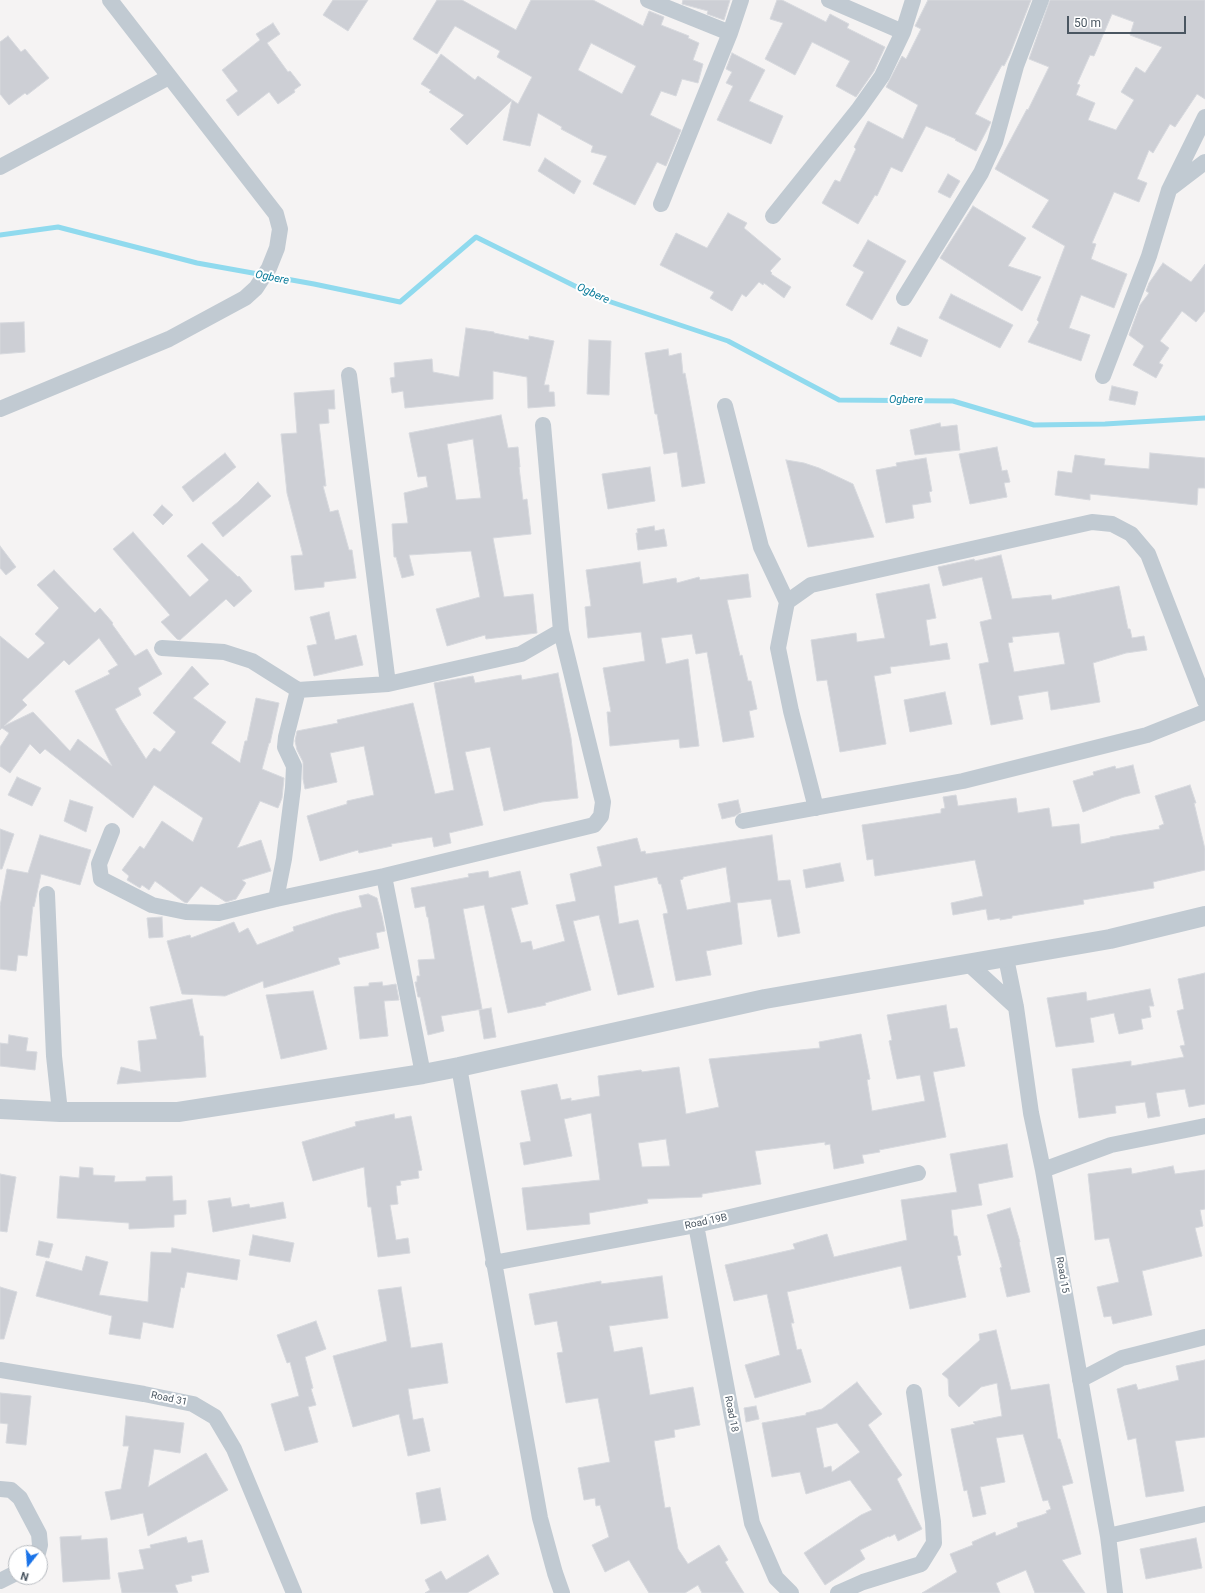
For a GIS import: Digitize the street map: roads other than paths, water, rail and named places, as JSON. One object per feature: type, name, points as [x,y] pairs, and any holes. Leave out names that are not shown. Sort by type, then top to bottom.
[{"type":"street","points":[[0,410],[169,340],[244,298],[256,288],[269,268],[277,248],[280,229],[276,214],[110,0]]},
{"type":"street","points":[[648,0],[730,33]]},
{"type":"street","points":[[661,204],[730,33],[741,0]]},
{"type":"street","points":[[829,0],[904,32]]},
{"type":"street","points":[[773,216],[858,110],[882,76],[904,32],[913,0]]},
{"type":"street","points":[[904,298],[981,173],[995,142],[1016,66],[1042,0]]},
{"type":"street","points":[[0,167],[169,77]]},
{"type":"street","points":[[1103,376],[1149,256],[1169,190],[1205,117]]},
{"type":"street","points":[[1169,190],[1205,162]]},
{"type":"street","points":[[349,375],[388,684]]},
{"type":"street","points":[[725,406],[761,547],[787,602],[778,648],[791,711],[816,808]]},
{"type":"street","points":[[112,831],[99,864],[102,879],[152,905],[186,912],[219,913],[384,876],[594,826],[601,816],[603,802],[561,631],[543,425]]},
{"type":"street","points":[[787,602],[811,585],[1092,522],[1112,524],[1131,534],[1148,554],[1205,701]]},
{"type":"street","points":[[162,648],[224,652],[252,661],[298,690],[388,684],[521,654],[561,631]]},
{"type":"street","points":[[276,899],[284,859],[293,788],[294,766],[285,747],[286,737],[298,690]]},
{"type":"street","points":[[743,821],[963,781],[1147,735],[1205,712]]},
{"type":"street","points":[[384,876],[423,1074]]},
{"type":"street","points":[[47,894],[54,1056],[60,1112]]},
{"type":"street","points":[[0,1109],[60,1112],[178,1112],[423,1074],[765,1000],[1110,939],[1205,916]]},
{"type":"street","name":"Road 15","points":[[1006,958],[1016,1007],[1031,1114],[1043,1170],[1108,1536],[1115,1593]]},
{"type":"street","points":[[970,964],[1016,1007]]},
{"type":"street","points":[[459,1067],[540,1518],[562,1593]]},
{"type":"street","points":[[1043,1170],[1111,1145],[1205,1126]]},
{"type":"street","name":"Road 19B","points":[[494,1263],[696,1225],[918,1173]]},
{"type":"street","name":"Road 18","points":[[696,1225],[752,1523],[776,1578],[791,1593]]},
{"type":"street","points":[[1080,1380],[1122,1358],[1205,1337]]},
{"type":"street","name":"Road 31","points":[[0,1370],[144,1394],[193,1404],[214,1417],[234,1449],[294,1593]]},
{"type":"street","points":[[838,1593],[863,1582],[921,1564],[934,1543],[933,1522],[914,1392]]},
{"type":"street","points":[[0,1489],[11,1490],[20,1498],[39,1534],[40,1545]]},
{"type":"street","points":[[1108,1536],[1205,1514]]},
{"type":"waterway","name":"Ogbere","points":[[0,235],[58,227],[197,263],[314,284],[400,302],[476,237],[599,298],[728,341],[839,400],[953,401],[1034,425],[1105,424],[1205,418]]}]
